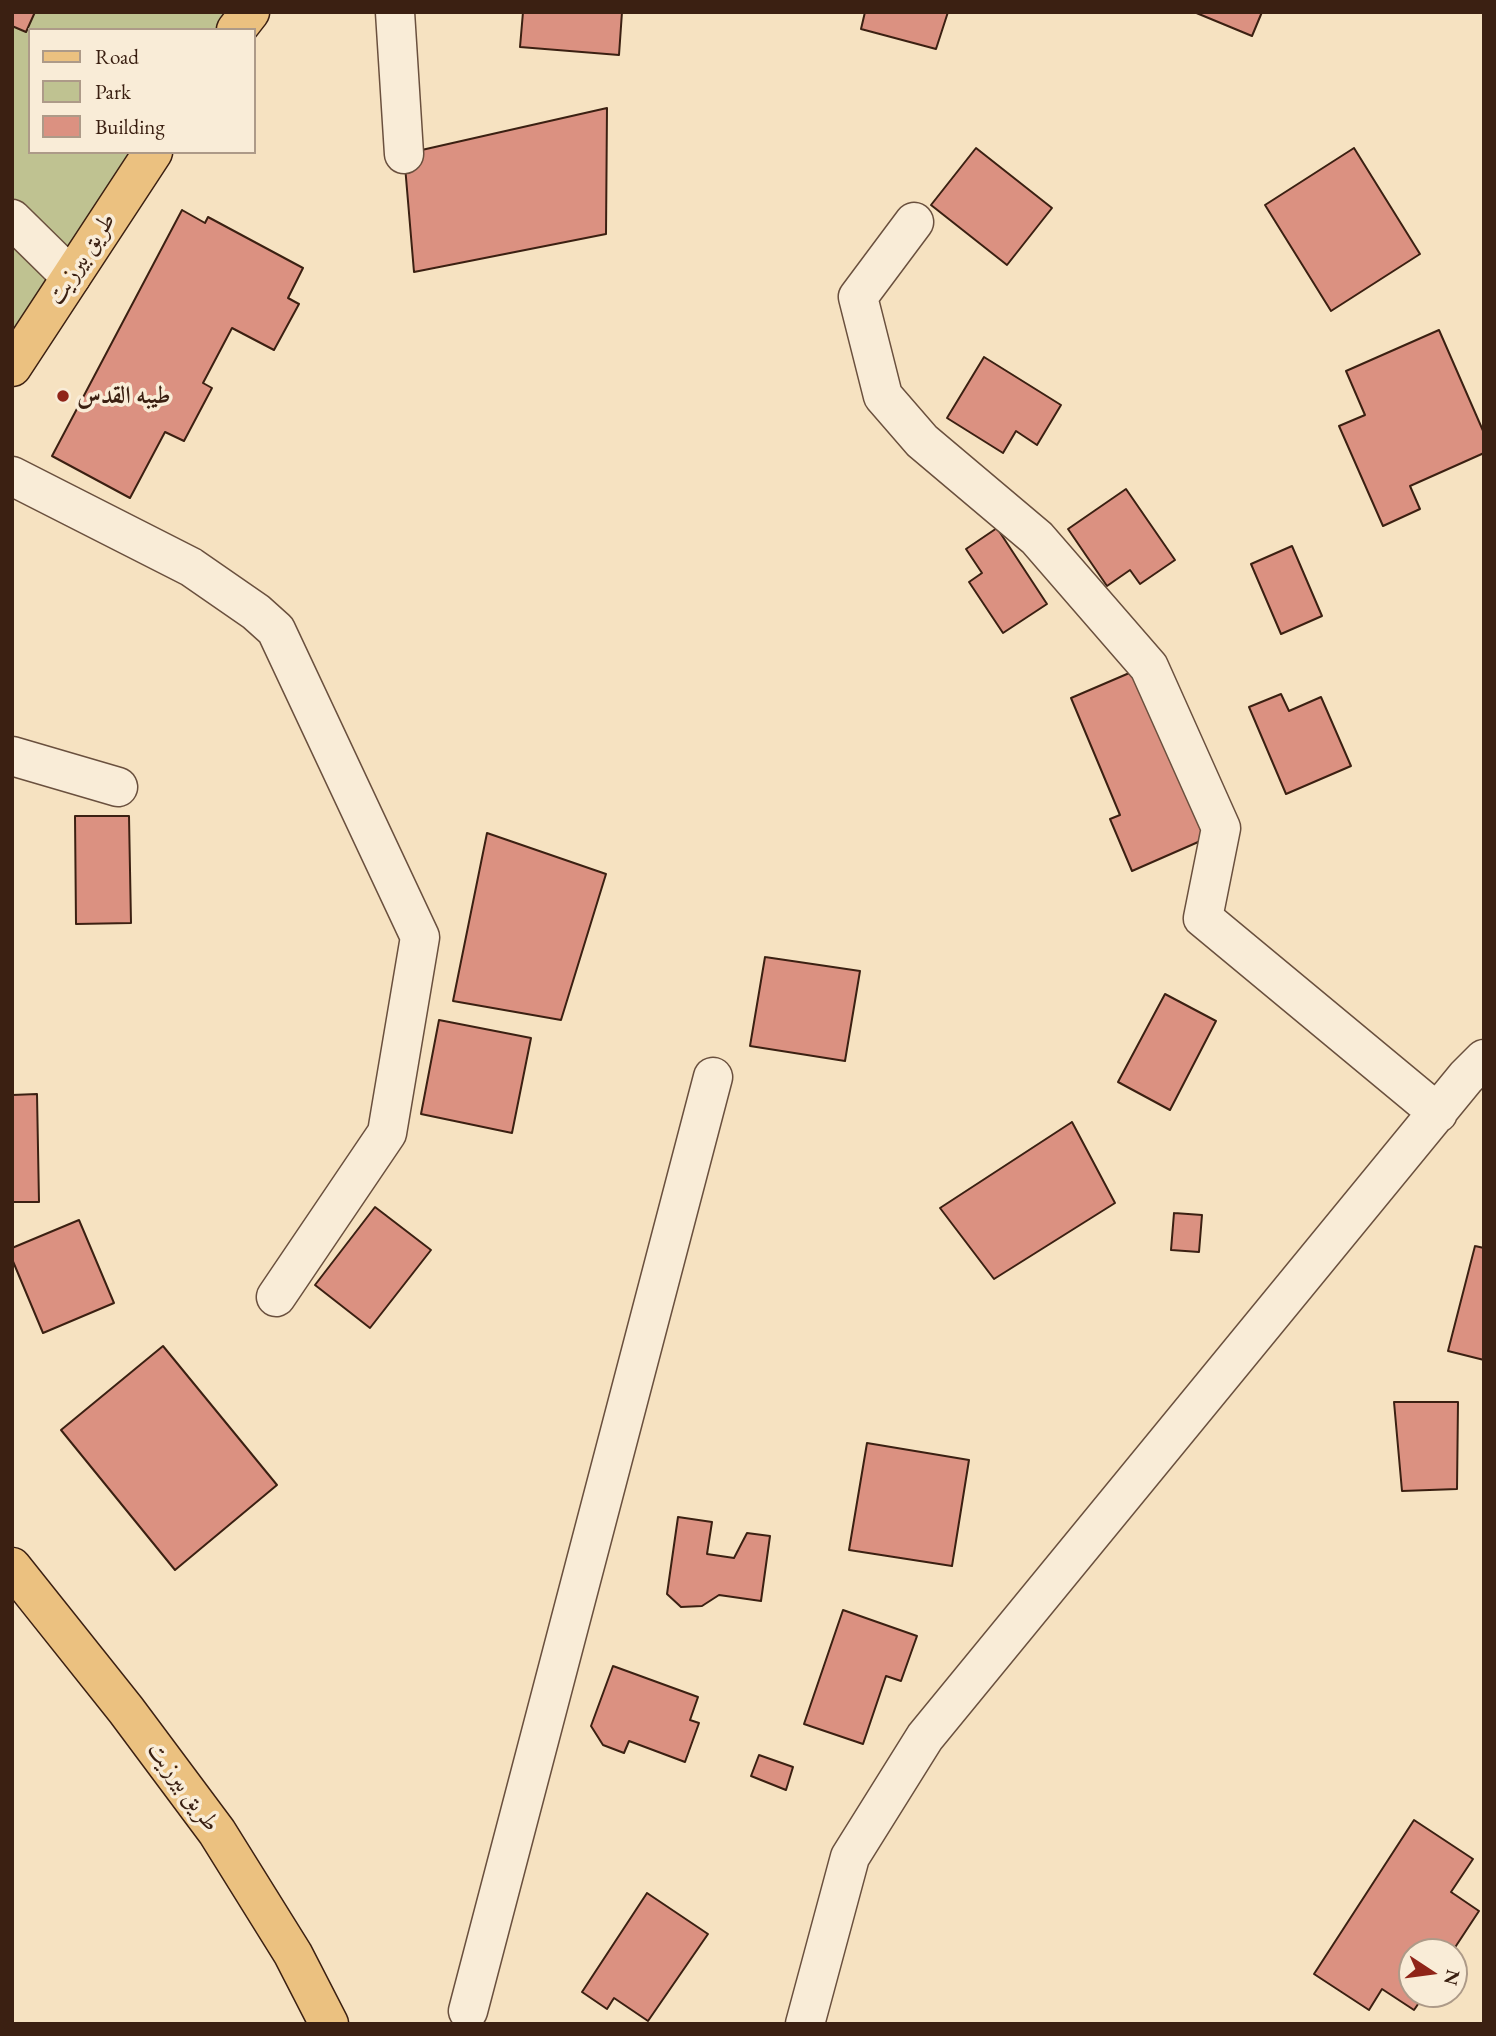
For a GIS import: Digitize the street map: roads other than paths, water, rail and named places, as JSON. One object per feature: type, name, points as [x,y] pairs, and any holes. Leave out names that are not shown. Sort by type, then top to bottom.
[{"type":"main road","points":[[238,28],[250,12]]},
{"type":"main road","name":"طريق بيرزيت","points":[[12,367],[152,154]]},
{"type":"main road","name":"طريق بيرزيت","points":[[12,1567],[126,1710],[217,1832],[293,1954],[329,2024]]},
{"type":"street","points":[[394,12],[404,153]]},
{"type":"street","points":[[12,219],[71,277]]},
{"type":"street","points":[[914,222],[858,297],[883,396],[922,440],[1037,538],[1149,667],[1221,828],[1203,918],[1438,1112]]},
{"type":"street","points":[[12,476],[191,566],[256,612],[276,630],[420,937],[387,1133],[276,1297]]},
{"type":"street","points":[[12,756],[118,787]]},
{"type":"street","points":[[805,2024],[850,1857],[925,1737],[1438,1112],[1478,1073]]},
{"type":"street","points":[[467,2020],[713,1077]]},
{"type":"place","name":"طيبه القدس","points":[[63,396]]}]
